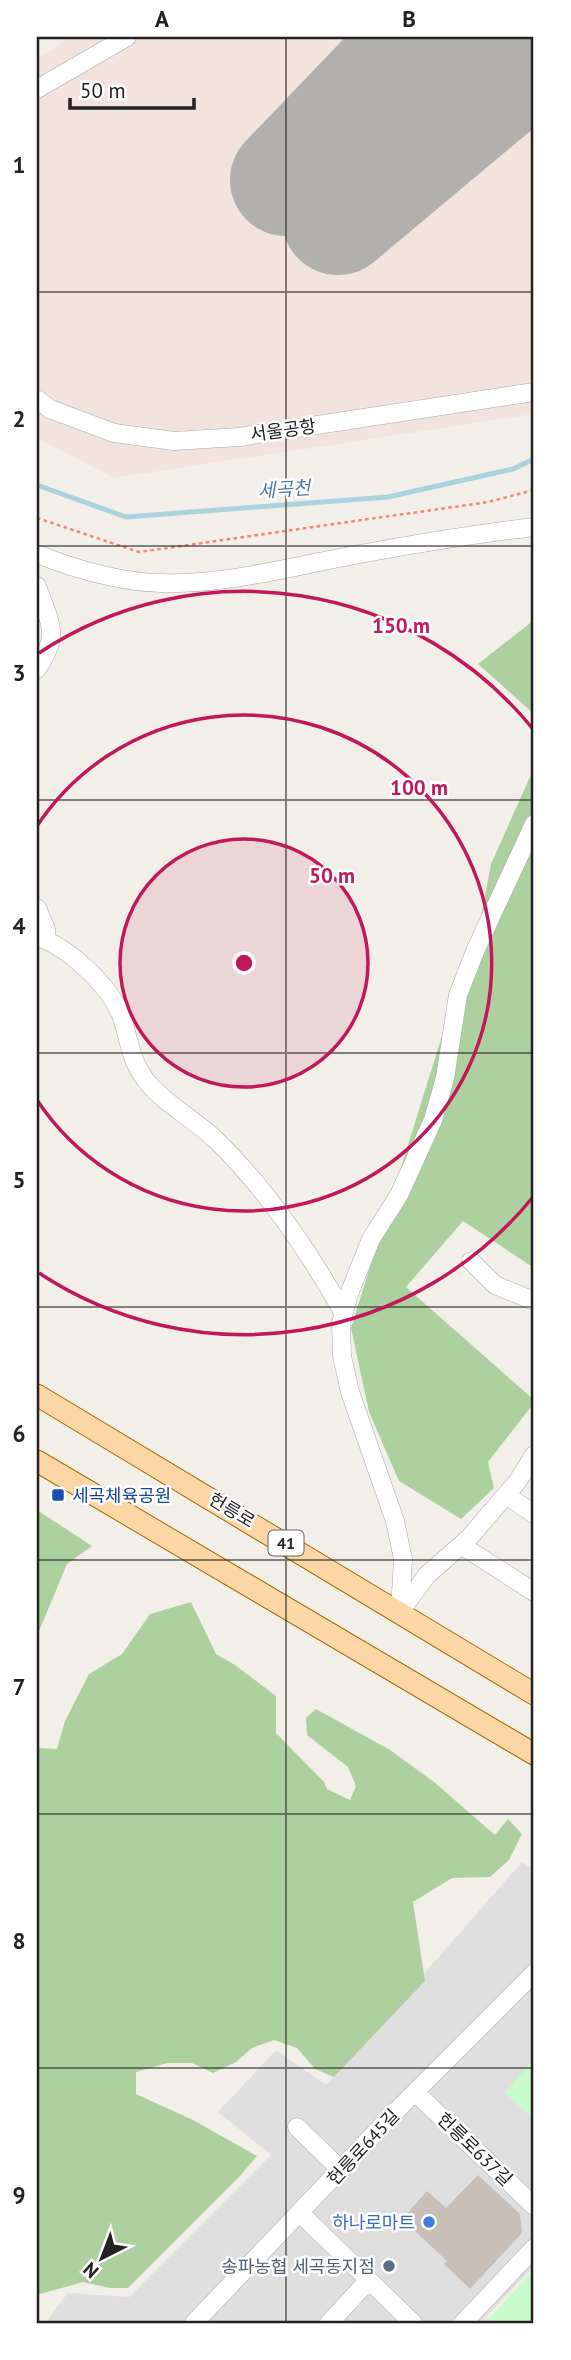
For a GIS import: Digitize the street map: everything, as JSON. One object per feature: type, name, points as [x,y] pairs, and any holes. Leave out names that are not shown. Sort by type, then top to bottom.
[{"type":"main road","name":"헌릉로","points":[[37,1395],[534,1694]]},
{"type":"main road","points":[[37,1461],[534,1754]]},
{"type":"street","points":[[37,89],[127,37]]},
{"type":"street","name":"서울공항","points":[[37,399],[50,409],[114,433],[174,441],[239,436],[534,392]]},
{"type":"street","points":[[37,554],[128,581],[191,582],[264,573],[424,542],[534,527]]},
{"type":"street","points":[[37,586],[53,636],[50,648],[37,669]]},
{"type":"street","points":[[400,1612],[403,1559],[396,1521],[350,1392],[342,1356],[341,1323],[370,1239],[399,1195],[433,1119],[445,1078],[458,995],[476,949],[534,824]]},
{"type":"street","points":[[37,908],[46,929],[41,938],[67,953],[92,975],[111,998],[120,1014],[128,1047],[138,1070],[150,1086],[196,1122],[237,1162],[309,1257],[344,1312]]},
{"type":"street","points":[[471,1261],[495,1285],[534,1301]]},
{"type":"street","points":[[400,1612],[427,1575],[470,1538],[517,1482],[534,1455]]},
{"type":"street","points":[[506,1495],[534,1514]]},
{"type":"street","points":[[460,1545],[534,1592]]},
{"type":"street","name":"헌릉로645길","points":[[194,2323],[415,2092],[534,1973]]},
{"type":"street","name":"헌릉로637길","points":[[415,2092],[534,2206]]},
{"type":"street","points":[[297,2127],[341,2170]]},
{"type":"street","points":[[300,2213],[413,2323]]},
{"type":"street","points":[[463,2323],[534,2248]]},
{"type":"street","points":[[329,2323],[369,2280]]},
{"type":"path","points":[[37,518],[139,552],[488,502],[534,490]]},
{"type":"shaded area","points":[[71,37],[534,37],[534,414],[114,478],[37,439],[37,58]]},
{"type":"shaded area","points":[[522,1862],[534,1870],[534,2266],[480,2323],[45,2323],[68,2293],[129,2297],[271,2155],[218,2112],[276,2050],[326,2085]]},
{"type":"green space","points":[[534,620],[534,714],[478,664]]},
{"type":"green space","points":[[534,768],[534,1268],[463,1221],[406,1287],[534,1400],[488,1462],[494,1488],[461,1519],[399,1481],[369,1412],[351,1328],[480,922],[491,864]]},
{"type":"green space","points":[[37,1510],[92,1546],[67,1564],[37,1636]]},
{"type":"green space","points":[[191,1602],[216,1654],[276,1696],[276,1733],[324,1782],[327,1789],[350,1800],[356,1786],[348,1767],[307,1735],[306,1718],[316,1709],[390,1750],[434,1782],[495,1835],[508,1819],[522,1834],[509,1860],[490,1877],[452,1878],[413,1902],[425,1981],[334,2077],[315,2069],[297,2048],[274,2040],[252,2048],[236,2062],[213,2073],[192,2063],[167,2063],[136,2072],[136,2094],[193,2120],[257,2156],[128,2288],[110,2288],[83,2282],[37,2295],[37,1748],[57,1749],[65,1721],[89,1674],[122,1654],[150,1614]]},
{"type":"green space","points":[[534,2059],[534,2120],[505,2093]]},
{"type":"green space","points":[[534,2270],[534,2323],[484,2323]]},
{"type":"building","points":[[478,2175],[520,2214],[522,2233],[470,2289],[444,2264],[447,2261],[402,2219],[427,2191],[446,2208]]},
{"type":"waterway","name":"세곡천","points":[[37,485],[126,517],[388,497],[513,469],[534,459]]},
{"type":"runway","points":[[286,180],[423,37]]},
{"type":"runway","points":[[338,219],[534,55]]},
{"type":"place","name":"세곡체육공원","points":[[58,1495]]},
{"type":"place","name":"하나로마트","points":[[429,2222]]},
{"type":"place","name":"송파농협 세곡동지점","points":[[389,2266]]}]
